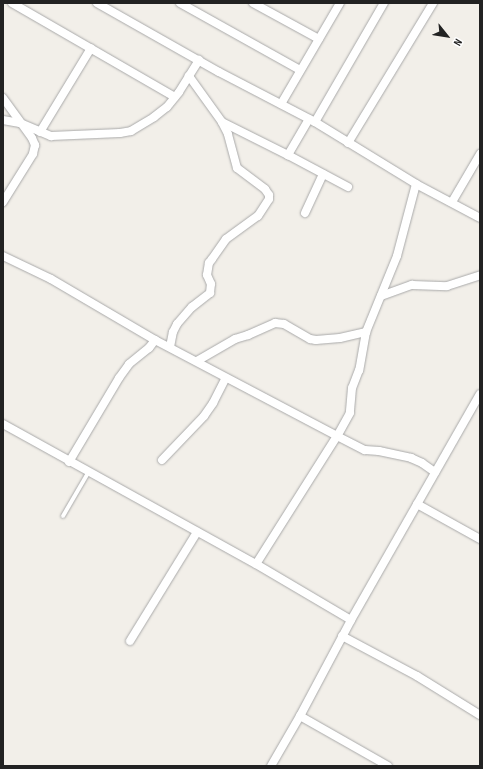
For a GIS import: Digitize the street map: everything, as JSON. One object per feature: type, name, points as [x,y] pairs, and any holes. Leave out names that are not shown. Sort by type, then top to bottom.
[{"type":"street","points":[[12,3],[175,97]]},
{"type":"street","points":[[97,3],[199,60],[312,120],[416,184],[480,218]]},
{"type":"street","points":[[180,3],[300,70]]},
{"type":"street","points":[[253,3],[319,39]]},
{"type":"street","points":[[280,104],[340,3]]},
{"type":"street","points":[[288,155],[312,120],[384,3]]},
{"type":"street","points":[[348,143],[433,3]]},
{"type":"street","points":[[3,202],[33,154],[43,133],[91,48]]},
{"type":"street","points":[[3,120],[20,123],[43,133],[61,136],[120,133],[131,131],[154,117],[175,97],[199,60]]},
{"type":"street","points":[[170,347],[173,332],[177,324],[192,307],[210,293],[211,284],[207,275],[209,263],[212,258],[226,239],[258,216],[269,199],[269,195],[265,189],[237,168],[228,134],[222,122],[189,76]]},
{"type":"street","points":[[3,98],[32,138],[35,145],[33,154]]},
{"type":"street","points":[[222,122],[288,155],[348,188]]},
{"type":"street","points":[[452,202],[480,154]]},
{"type":"street","points":[[305,213],[323,174]]},
{"type":"street","points":[[256,564],[350,413],[352,388],[359,370],[366,332],[396,256],[416,184]]},
{"type":"street","points":[[3,256],[56,282],[155,340],[337,436],[365,450],[379,451],[411,458],[422,463],[435,472]]},
{"type":"street","points":[[381,296],[412,286],[452,285],[480,275]]},
{"type":"street","points":[[197,361],[235,339],[275,323],[284,324],[310,339],[316,340],[340,338],[366,332]]},
{"type":"street","points":[[69,462],[119,378],[129,364],[149,348],[155,340]]},
{"type":"street","points":[[162,460],[204,416],[213,404],[226,378]]},
{"type":"street","points":[[270,766],[300,716],[350,620],[480,394]]},
{"type":"street","points":[[4,428],[256,564],[350,620]]},
{"type":"street","points":[[417,504],[480,539]]},
{"type":"street","points":[[130,641],[197,532]]},
{"type":"street","points":[[342,636],[417,676],[480,715]]},
{"type":"street","points":[[300,716],[388,766]]},
{"type":"lane","points":[[63,516],[88,473]]}]
